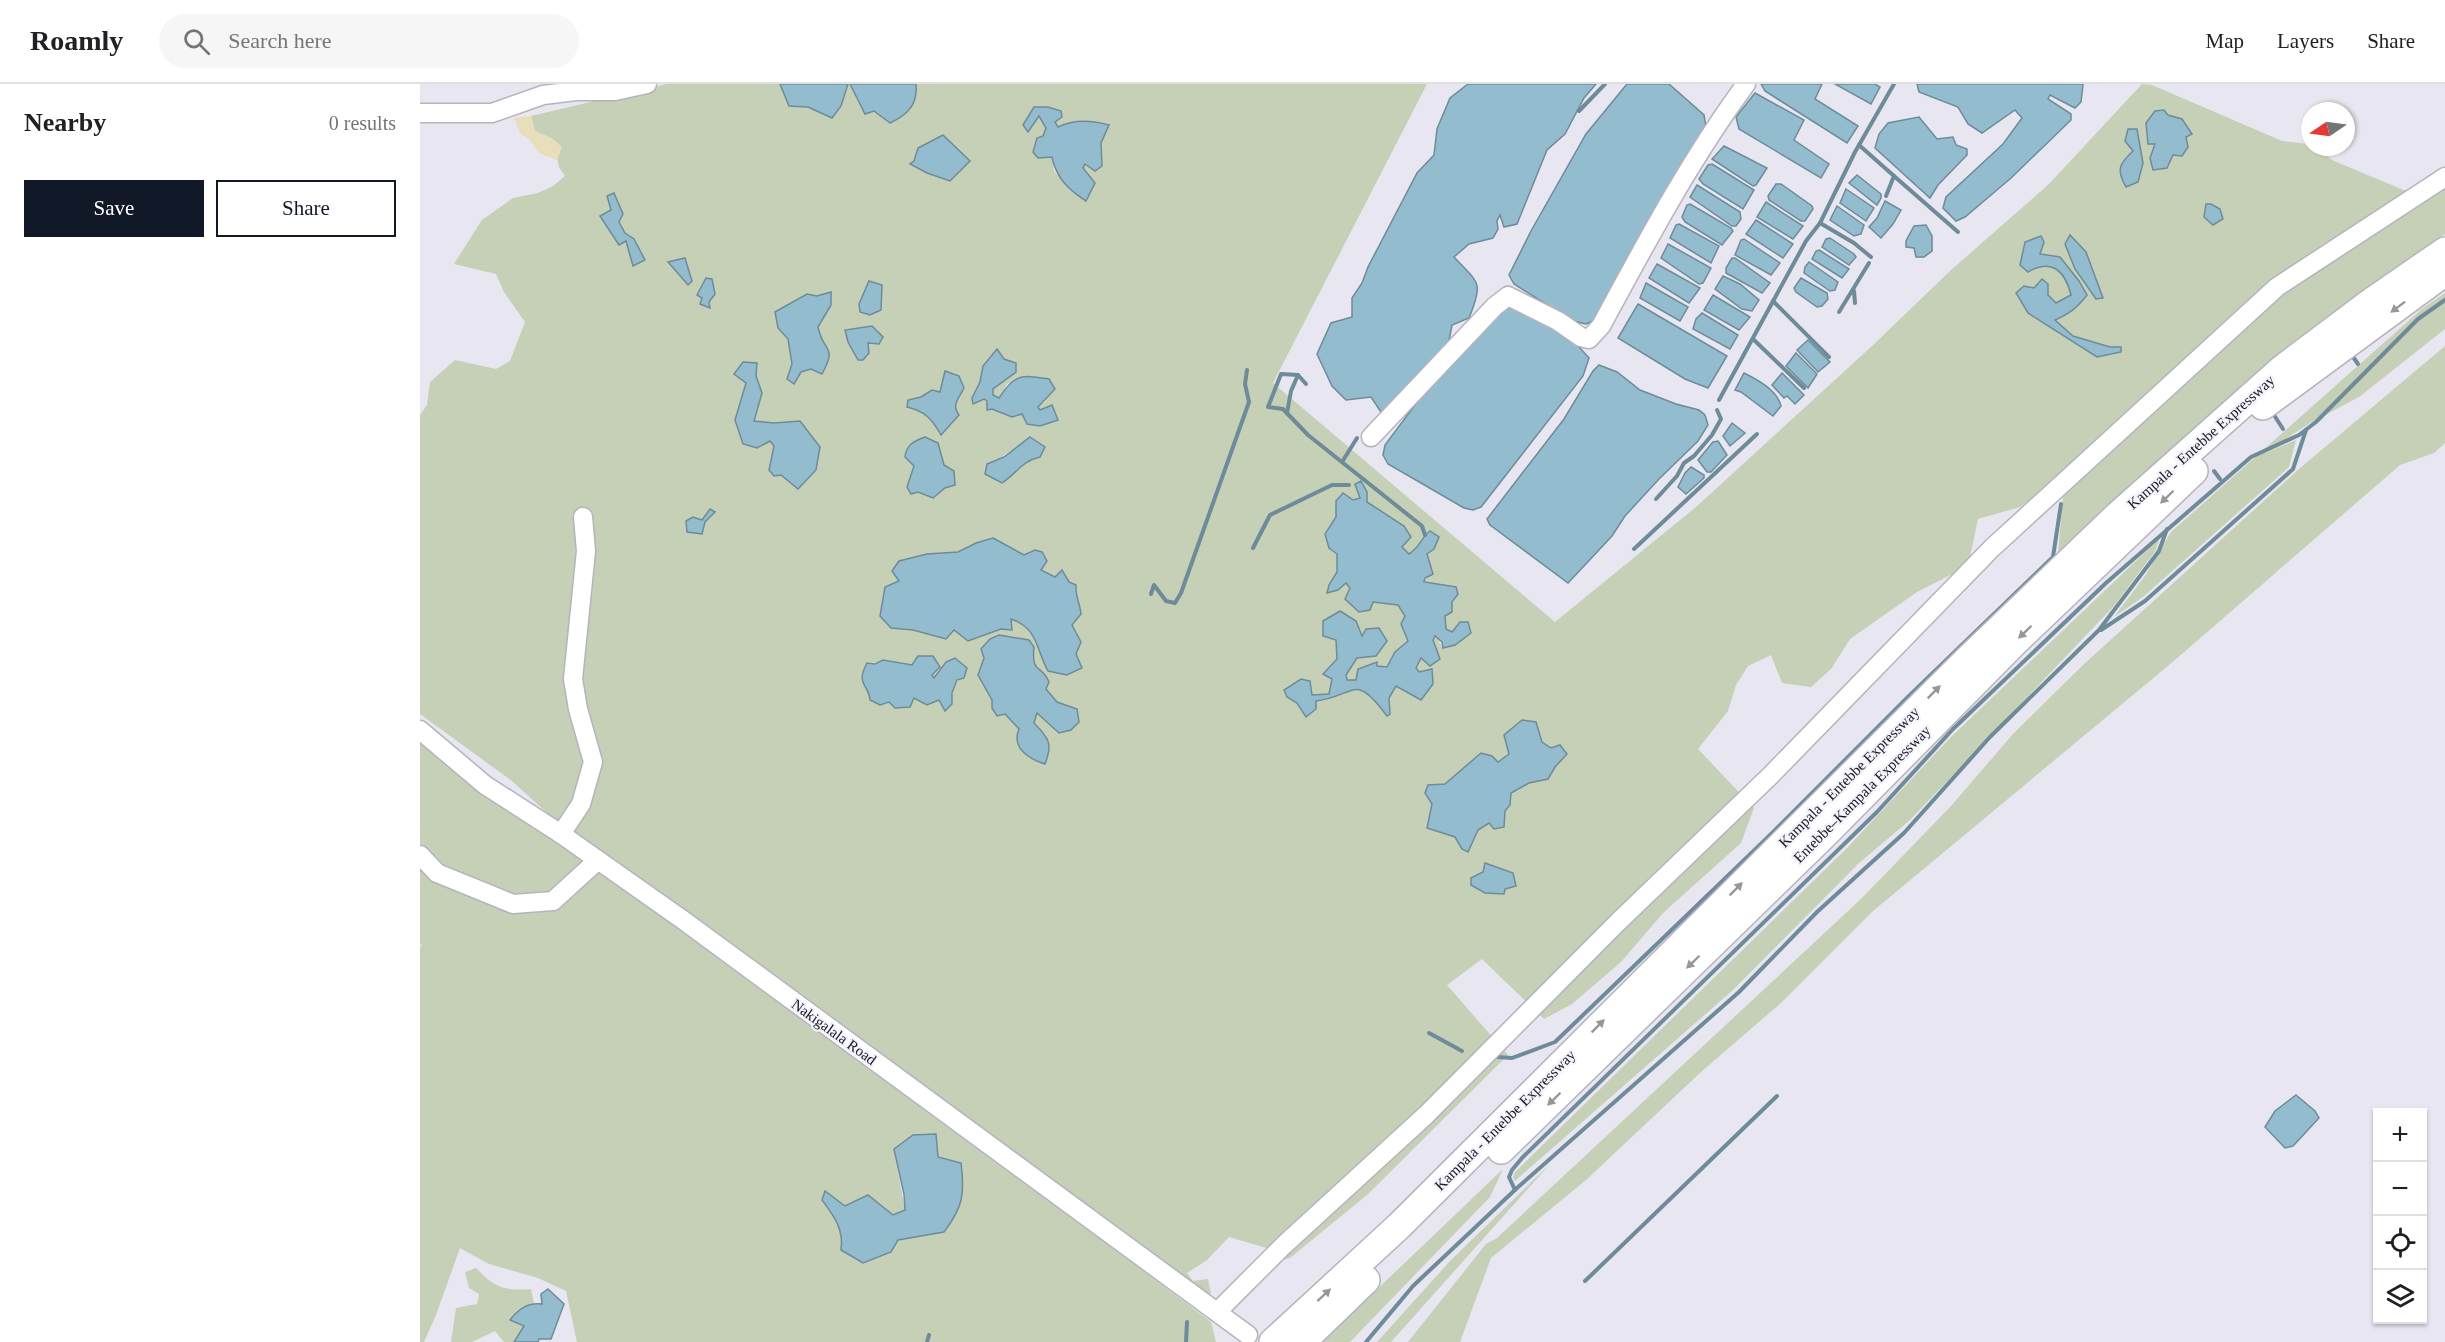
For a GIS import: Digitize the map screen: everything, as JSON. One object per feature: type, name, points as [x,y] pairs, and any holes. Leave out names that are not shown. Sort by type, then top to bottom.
[{"type":"highway","name":"Kampala - Entebbe Expressway","points":[[1276,1338],[1399,1226],[1960,667],[2118,515],[2282,369],[2371,302],[2445,251]]},
{"type":"highway","name":"Entebbe–Kampala Expressway","points":[[1276,1338],[1825,834],[2016,641],[2262,407],[2445,272]]},
{"type":"street","points":[[420,113],[492,113],[543,95],[576,91],[615,91],[647,84]]},
{"type":"street","points":[[1371,437],[1495,306],[1508,296],[1558,321],[1581,337],[1589,339],[1601,326],[1670,200],[1715,127],[1746,84]]},
{"type":"street","points":[[1217,1312],[1284,1245],[1426,1115],[1618,922],[1770,776],[1992,548],[2277,287],[2445,177]]},
{"type":"street","points":[[561,834],[581,804],[593,762],[578,709],[573,679],[586,550],[582,518]]},
{"type":"street","name":"Nakigalala Road","points":[[420,730],[485,785],[561,834],[683,920],[1217,1312],[1276,1338]]},
{"type":"street","points":[[420,855],[437,873],[513,904],[553,901],[598,860]]},
{"type":"green space","points":[[667,84],[780,84],[789,106],[808,107],[832,117],[846,93],[848,84],[861,108],[873,111],[917,93],[916,84],[1427,84],[1273,383],[1555,622],[1696,507],[1872,346],[1950,271],[2049,184],[2142,84],[2152,85],[2282,141],[2301,143],[2301,156],[2327,156],[2406,191],[2405,195],[2372,220],[2258,291],[2061,478],[2020,507],[1978,519],[1968,566],[1917,592],[1850,639],[1831,669],[1811,687],[1782,683],[1771,655],[1748,666],[1736,685],[1728,711],[1698,749],[1754,808],[1741,843],[1664,912],[1621,962],[1572,1004],[1544,1019],[1482,959],[1447,985],[1508,1055],[1368,1194],[1290,1258],[1286,1259],[1270,1249],[1229,1237],[1207,1260],[1187,1273],[1193,1281],[1208,1279],[1211,1293],[1204,1297],[1139,1242],[1114,1227],[660,909],[822,1034],[951,1126],[1211,1322],[1216,1342],[577,1342],[566,1291],[538,1278],[489,1264],[460,1248],[436,1315],[424,1342],[420,1342],[420,948],[422,945],[420,944],[420,727],[591,853],[512,781],[420,714],[420,415],[427,405],[430,382],[455,360],[496,369],[510,361],[525,322],[504,292],[496,274],[454,264],[482,220],[513,198],[538,193],[553,186],[565,176],[559,167],[553,139],[535,131],[531,116]],"holes":[[[2168,115],[2182,119],[2192,134],[2186,136],[2173,155],[2150,158]],[[1039,116],[1055,121],[1058,127],[1109,125],[1101,143],[1102,166],[1084,164],[1083,169],[1088,174],[1072,191],[1054,171],[1052,157],[1043,136],[1046,128]],[[611,210],[625,233],[634,239],[645,260],[630,252],[626,241],[619,244],[601,217]],[[2040,254],[2060,257],[2078,307],[2054,319],[2073,336],[2110,347],[2121,347],[2097,357],[2028,313],[2034,288],[2042,280],[2048,295],[2056,303],[2071,295],[2061,273],[2051,267],[2036,267],[2028,271]],[[831,305],[818,327],[820,339],[811,369],[801,372],[792,364],[788,339]],[[872,326],[879,344],[867,343],[845,330]],[[983,366],[1016,372],[993,389],[993,395],[998,398],[1008,383],[1046,401],[1038,407],[1040,410],[1012,417],[992,409],[984,399],[972,398],[980,382]],[[735,374],[756,376],[762,393],[754,421],[774,423],[800,421],[820,447],[818,456],[790,483],[781,475],[774,445],[735,420],[746,383]],[[964,388],[955,404],[955,410],[940,435],[930,417],[908,400],[921,397],[932,390],[940,393]],[[1030,437],[1022,464],[1009,478],[1002,483],[985,473],[995,462]],[[938,443],[944,465],[945,488],[933,498],[907,487],[914,466]],[[1367,492],[1367,502],[1404,526],[1411,537],[1401,547],[1409,554],[1419,547],[1425,535],[1427,578],[1424,582],[1456,587],[1458,594],[1445,616],[1446,629],[1452,632],[1460,622],[1462,638],[1455,645],[1443,648],[1436,636],[1416,668],[1419,672],[1416,697],[1396,686],[1389,698],[1390,714],[1386,715],[1367,694],[1354,690],[1315,701],[1306,717],[1297,703],[1312,696],[1329,694],[1337,659],[1336,639],[1323,636],[1362,636],[1376,656],[1357,658],[1346,675],[1347,680],[1356,680],[1358,669],[1376,662],[1377,666],[1387,667],[1395,652],[1408,641],[1401,624],[1406,616],[1398,605],[1373,602],[1345,583],[1338,590],[1327,592],[1337,572],[1337,554],[1329,548],[1325,534],[1343,510]],[[976,543],[1024,555],[1035,550],[1041,570],[1076,585],[1075,597],[1080,605],[1072,625],[1081,642],[1067,675],[1048,671],[1032,633],[1010,619],[1012,630],[994,631],[979,638],[954,629],[946,639],[913,630],[891,628],[880,616],[885,588],[900,581],[927,554],[958,552]],[[999,635],[1029,640],[1034,647],[1034,664],[1046,676],[1046,689],[1057,702],[1059,733],[1038,712],[1034,723],[1046,735],[1030,759],[1017,742],[1019,729],[1005,714],[997,716],[992,700],[978,675],[984,658]],[[955,658],[967,668],[956,685],[952,704],[946,710],[939,700],[914,698],[879,705],[870,700],[867,663],[882,661],[902,663],[935,678],[946,662]],[[1542,742],[1551,748],[1555,767],[1548,779],[1529,783],[1510,793],[1510,805],[1505,811],[1504,826],[1489,823],[1478,830],[1468,852],[1462,849],[1455,837],[1427,828],[1432,804],[1445,784],[1481,753],[1492,756],[1497,762],[1509,754]],[[894,1149],[944,1232],[898,1240],[891,1252],[843,1236],[836,1219],[822,1200],[825,1192],[845,1206],[879,1203],[893,1215],[905,1210]]]},
{"type":"green space","points":[[2445,186],[2445,234],[2348,305],[2058,555],[2063,497],[2273,302]]},
{"type":"green space","points":[[2445,293],[2445,329],[2359,397],[2310,423],[2263,454],[2296,440],[2289,467],[2143,597],[2114,617],[2145,576],[2171,532],[2423,308]]},
{"type":"green space","points":[[2445,346],[2445,443],[2434,453],[2400,465],[2175,660],[1873,911],[1782,1002],[1701,1072],[1586,1180],[1491,1258],[1460,1342],[1408,1342],[1486,1244],[1497,1238],[1862,898],[1951,806],[2013,734],[2083,665],[2299,469]]},
{"type":"green space","points":[[2159,539],[2156,550],[2113,607],[1910,820],[1859,863],[1733,990],[1515,1181],[1513,1177],[1515,1172],[1846,849],[1951,737]]},
{"type":"green space","points":[[1550,1164],[1391,1342],[1377,1342],[1450,1261]]},
{"type":"green space","points":[[1503,1169],[1490,1197],[1350,1342],[1322,1342]]},
{"type":"green space","points":[[476,1268],[500,1287],[531,1289],[534,1303],[517,1310],[511,1320],[525,1326],[514,1342],[504,1342],[495,1331],[472,1342],[451,1342],[456,1308],[477,1304],[479,1294],[469,1288],[465,1272]]},
{"type":"sand","points":[[531,116],[535,131],[553,139],[562,147],[557,160],[539,153],[531,141],[520,133],[514,118]]},
{"type":"water","points":[[780,84],[848,84],[841,106],[832,118],[808,107],[789,106]]},
{"type":"water","points":[[850,84],[916,84],[915,98],[906,113],[890,123],[874,111],[865,114]]},
{"type":"water","points":[[1468,84],[1596,84],[1584,98],[1565,134],[1547,150],[1517,224],[1504,227],[1500,215],[1497,221],[1498,229],[1493,238],[1469,244],[1454,257],[1474,278],[1476,284],[1476,297],[1469,318],[1452,325],[1449,341],[1388,409],[1381,412],[1371,397],[1346,400],[1332,386],[1317,354],[1331,323],[1352,317],[1352,298],[1362,283],[1417,173],[1434,155],[1437,129],[1450,98]]},
{"type":"water","points":[[1627,84],[1669,84],[1704,115],[1706,127],[1598,319],[1586,324],[1573,321],[1514,284],[1509,275],[1586,134]]},
{"type":"water","points":[[1761,84],[1822,84],[1815,99],[1858,126],[1847,143],[1765,91]]},
{"type":"water","points":[[1835,84],[1875,84],[1880,87],[1871,104]]},
{"type":"water","points":[[1917,84],[2083,85],[2081,102],[2075,108],[2050,95],[2048,99],[2071,114],[2071,120],[2011,178],[1965,217],[1956,221],[1943,208],[1946,197],[2003,144],[2022,118],[2015,110],[1982,133],[1968,124],[1958,107],[1919,92]]},
{"type":"water","points":[[1755,93],[1804,120],[1794,140],[1829,164],[1821,178],[1739,129],[1736,117]]},
{"type":"water","points":[[1034,107],[1048,107],[1061,111],[1062,117],[1055,122],[1058,127],[1083,121],[1109,125],[1101,143],[1102,166],[1095,171],[1085,164],[1083,168],[1095,183],[1086,201],[1064,183],[1052,157],[1038,158],[1033,152],[1037,138],[1043,136],[1046,128],[1039,116],[1028,132],[1023,125]]},
{"type":"water","points":[[2164,110],[2168,115],[2182,119],[2192,134],[2186,137],[2188,147],[2182,156],[2173,155],[2167,168],[2153,170],[2150,158],[2155,144],[2148,144],[2146,123],[2155,111]]},
{"type":"water","points":[[1919,117],[1937,139],[1953,137],[1956,145],[1967,149],[1967,155],[1938,185],[1930,198],[1875,148],[1879,134],[1888,123]]},
{"type":"water","points":[[2128,129],[2137,129],[2143,163],[2138,182],[2126,187],[2120,168],[2133,151],[2125,141]]},
{"type":"water","points":[[943,135],[970,161],[950,181],[910,164],[914,161],[918,148]]},
{"type":"water","points":[[1724,146],[1767,168],[1756,185],[1753,186],[1712,159]]},
{"type":"water","points":[[1712,164],[1754,190],[1743,209],[1703,184],[1699,179],[1708,165]]},
{"type":"water","points":[[1857,175],[1881,194],[1877,205],[1849,183]]},
{"type":"water","points":[[1776,184],[1781,184],[1812,206],[1813,209],[1805,221],[1801,221],[1769,200],[1768,196]]},
{"type":"water","points":[[1697,185],[1740,212],[1741,219],[1736,226],[1732,226],[1690,197]]},
{"type":"water","points":[[1846,189],[1874,208],[1866,221],[1840,203]]},
{"type":"water","points":[[614,193],[623,214],[619,222],[625,233],[634,239],[645,260],[633,266],[626,241],[619,245],[600,216],[611,210],[607,196]]},
{"type":"water","points":[[1885,201],[1901,210],[1881,238],[1869,227],[1877,218]]},
{"type":"water","points":[[1766,202],[1803,226],[1793,239],[1757,217]]},
{"type":"water","points":[[1690,204],[1731,228],[1733,231],[1722,245],[1685,222],[1682,217],[1687,205]]},
{"type":"water","points":[[2206,204],[2220,209],[2223,219],[2213,225],[2204,217]]},
{"type":"water","points":[[1837,206],[1864,225],[1861,234],[1854,236],[1830,220]]},
{"type":"water","points":[[1756,220],[1793,244],[1783,258],[1746,234]]},
{"type":"water","points":[[1679,224],[1719,246],[1711,263],[1670,238],[1676,225]]},
{"type":"water","points":[[1926,225],[1932,236],[1932,251],[1924,257],[1916,257],[1914,248],[1906,247],[1906,241],[1914,226]]},
{"type":"water","points":[[2070,235],[2086,252],[2103,298],[2096,299],[2075,269],[2065,244]]},
{"type":"water","points":[[2041,236],[2044,242],[2040,254],[2060,257],[2087,295],[2080,304],[2055,320],[2073,336],[2110,347],[2121,347],[2121,352],[2097,357],[2028,313],[2016,293],[2024,286],[2034,288],[2042,279],[2048,284],[2048,295],[2056,303],[2071,295],[2065,279],[2056,269],[2044,266],[2028,272],[2020,265],[2025,242]]},
{"type":"water","points":[[1830,238],[1854,254],[1856,257],[1849,265],[1822,247],[1826,239]]},
{"type":"water","points":[[1744,239],[1780,263],[1771,275],[1735,255],[1741,240]]},
{"type":"water","points":[[1668,244],[1711,268],[1703,283],[1699,284],[1661,258]]},
{"type":"water","points":[[1819,250],[1849,269],[1842,278],[1812,259]]},
{"type":"water","points":[[685,258],[692,281],[688,285],[668,262]]},
{"type":"water","points":[[1732,258],[1770,283],[1762,293],[1726,273],[1726,268]]},
{"type":"water","points":[[1809,262],[1838,282],[1835,290],[1830,291],[1804,273]]},
{"type":"water","points":[[1657,264],[1700,288],[1689,303],[1649,278]]},
{"type":"water","points":[[1723,276],[1740,284],[1759,300],[1752,311],[1742,309],[1715,289]]},
{"type":"water","points":[[706,278],[712,279],[715,294],[709,302],[710,308],[700,304],[702,298],[697,295]]},
{"type":"water","points":[[1801,278],[1827,293],[1828,299],[1822,306],[1817,307],[1796,292],[1794,288]]},
{"type":"water","points":[[869,281],[882,285],[881,310],[870,315],[860,312],[859,304]]},
{"type":"water","points":[[1646,283],[1688,307],[1680,321],[1640,298]]},
{"type":"water","points":[[831,292],[831,305],[818,327],[829,353],[827,365],[822,374],[811,369],[801,372],[794,384],[787,379],[792,364],[788,339],[778,328],[775,312],[807,294],[817,296]]},
{"type":"water","points":[[1713,295],[1750,317],[1739,330],[1704,310]]},
{"type":"water","points":[[1638,304],[1727,356],[1708,388],[1685,379],[1618,338]]},
{"type":"water","points":[[1514,306],[1555,327],[1589,358],[1583,376],[1481,507],[1473,510],[1464,508],[1388,464],[1383,455],[1385,445],[1438,374],[1503,309]]},
{"type":"water","points":[[1702,313],[1738,335],[1730,349],[1693,329],[1696,319]]},
{"type":"water","points":[[872,326],[883,337],[879,344],[868,343],[869,353],[863,360],[858,360],[848,342],[845,330]]},
{"type":"water","points":[[1808,340],[1830,362],[1818,372],[1797,350]]},
{"type":"water","points":[[997,349],[1004,359],[1016,363],[1016,372],[993,389],[993,395],[999,398],[1010,384],[1020,378],[1049,379],[1055,389],[1038,407],[1040,410],[1052,405],[1058,420],[1040,426],[1027,424],[1022,414],[1012,417],[992,409],[987,410],[987,401],[984,399],[973,404],[972,398],[980,382],[983,366]]},
{"type":"water","points":[[1796,353],[1817,374],[1808,388],[1786,366]]},
{"type":"water","points":[[743,362],[757,363],[756,376],[762,393],[754,421],[774,423],[800,421],[820,447],[816,470],[798,489],[781,475],[774,476],[769,470],[774,446],[770,441],[757,448],[743,444],[735,420],[746,383],[734,374]]},
{"type":"water","points":[[1599,365],[1617,372],[1640,390],[1699,410],[1705,415],[1708,425],[1698,441],[1625,516],[1612,536],[1568,583],[1490,525],[1487,519],[1564,419]]},
{"type":"water","points":[[945,371],[959,376],[964,388],[956,405],[959,415],[941,435],[927,416],[907,407],[908,400],[921,397],[932,390],[940,392]]},
{"type":"water","points":[[1744,373],[1761,382],[1776,395],[1781,406],[1773,416],[1735,390]]},
{"type":"water","points":[[1782,373],[1804,395],[1795,404],[1787,396],[1784,398],[1772,385]]},
{"type":"water","points":[[1732,423],[1745,433],[1730,446],[1723,436]]},
{"type":"water","points":[[925,437],[938,443],[944,465],[954,471],[955,485],[945,488],[933,498],[918,492],[911,494],[907,487],[914,466],[905,457],[907,449],[917,440]]},
{"type":"water","points":[[1030,437],[1045,447],[1040,457],[1024,464],[1002,483],[985,474],[987,464],[1004,457]]},
{"type":"water","points":[[1718,441],[1727,455],[1711,472],[1707,472],[1698,460],[1713,442]]},
{"type":"water","points":[[1691,467],[1704,475],[1704,478],[1686,494],[1678,487]]},
{"type":"water","points":[[1361,481],[1367,492],[1367,502],[1404,526],[1411,537],[1402,547],[1409,554],[1430,531],[1439,537],[1434,549],[1427,554],[1433,574],[1425,578],[1424,582],[1456,587],[1458,594],[1452,602],[1452,612],[1445,616],[1446,629],[1452,632],[1460,622],[1468,622],[1471,633],[1455,645],[1443,648],[1442,642],[1435,636],[1433,640],[1440,659],[1430,666],[1421,658],[1416,668],[1419,672],[1432,669],[1433,684],[1421,700],[1396,686],[1389,698],[1390,714],[1387,716],[1368,694],[1361,690],[1354,690],[1316,701],[1316,709],[1306,717],[1297,703],[1287,697],[1284,690],[1301,679],[1310,681],[1312,695],[1329,694],[1332,679],[1323,674],[1337,659],[1336,640],[1323,636],[1323,621],[1340,611],[1356,621],[1362,636],[1366,629],[1379,628],[1387,641],[1376,656],[1357,658],[1346,675],[1347,680],[1356,680],[1358,669],[1377,662],[1377,666],[1387,667],[1395,652],[1408,641],[1401,624],[1405,616],[1398,605],[1373,602],[1370,610],[1359,612],[1345,599],[1350,588],[1346,583],[1338,590],[1327,593],[1337,572],[1337,554],[1329,548],[1325,534],[1336,517],[1336,501],[1343,493],[1353,500],[1360,498],[1355,484]]},
{"type":"water","points":[[710,509],[715,512],[705,522],[702,534],[687,532],[686,521],[693,517],[702,520]]},
{"type":"water","points":[[993,538],[1024,555],[1035,550],[1042,552],[1047,561],[1041,570],[1055,577],[1062,570],[1069,582],[1076,585],[1081,614],[1072,625],[1081,642],[1076,654],[1082,668],[1067,675],[1048,671],[1031,634],[1020,623],[1011,619],[1012,630],[1001,629],[968,641],[954,630],[946,639],[913,630],[891,628],[880,616],[885,587],[899,581],[892,571],[899,561],[927,554],[958,552]]},
{"type":"water","points":[[999,635],[1029,640],[1034,647],[1034,662],[1049,682],[1046,689],[1057,702],[1077,709],[1079,722],[1071,730],[1059,733],[1037,713],[1034,723],[1046,737],[1049,746],[1045,764],[1028,756],[1019,747],[1017,736],[1019,729],[1005,714],[997,716],[992,708],[992,700],[978,675],[984,658],[981,649],[990,639]]},
{"type":"water","points":[[918,656],[933,656],[940,667],[932,675],[934,678],[946,662],[955,658],[967,668],[964,678],[957,680],[952,693],[952,704],[945,711],[939,700],[927,705],[914,698],[910,707],[895,708],[889,702],[880,705],[870,700],[862,680],[867,663],[875,664],[883,660],[912,665]]},
{"type":"water","points":[[1522,720],[1536,722],[1542,742],[1551,748],[1560,745],[1567,754],[1548,779],[1529,783],[1511,793],[1510,805],[1505,811],[1504,827],[1494,829],[1489,823],[1478,830],[1468,852],[1462,849],[1455,837],[1427,828],[1432,804],[1425,793],[1428,785],[1445,784],[1481,753],[1492,756],[1498,762],[1509,754],[1504,735]]},
{"type":"water","points":[[1485,863],[1513,873],[1516,886],[1505,889],[1504,894],[1485,893],[1471,885],[1471,878],[1483,872]]},
{"type":"water","points":[[2296,1095],[2315,1111],[2319,1118],[2293,1146],[2285,1148],[2265,1127],[2275,1111]]},
{"type":"water","points":[[936,1134],[938,1157],[961,1163],[962,1174],[959,1207],[944,1232],[898,1240],[891,1252],[863,1263],[841,1250],[839,1229],[822,1200],[825,1191],[845,1206],[868,1195],[893,1215],[905,1210],[904,1194],[894,1149],[913,1135]]},
{"type":"water","points":[[548,1289],[564,1304],[551,1339],[539,1339],[538,1342],[514,1342],[524,1326],[510,1320],[524,1307],[542,1304],[541,1294]]},
{"type":"waterway","points":[[1579,111],[1605,84]]},
{"type":"waterway","points":[[1719,400],[1806,241],[1820,223],[1855,152],[1894,84]]},
{"type":"waterway","points":[[1859,145],[1894,176],[1886,196]]},
{"type":"waterway","points":[[1894,176],[1958,232]]},
{"type":"waterway","points":[[1820,223],[1854,243],[1871,257]]},
{"type":"waterway","points":[[1839,312],[1869,263]]},
{"type":"waterway","points":[[1854,291],[1855,303]]},
{"type":"waterway","points":[[1515,1190],[1509,1177],[1522,1158],[1877,812],[1953,729],[2106,583],[2251,457],[2299,435],[2316,422],[2418,319],[2445,300]]},
{"type":"waterway","points":[[1773,301],[1829,357]]},
{"type":"waterway","points":[[1753,339],[1804,388]]},
{"type":"waterway","points":[[2351,354],[2358,364]]},
{"type":"waterway","points":[[1151,594],[1154,585],[1166,601],[1175,603],[1181,593],[1249,402],[1245,384],[1247,370]]},
{"type":"waterway","points":[[1298,375],[1281,374],[1268,407],[1283,409],[1308,435],[1422,526],[1425,535]]},
{"type":"waterway","points":[[1287,413],[1291,391],[1298,375],[1306,384]]},
{"type":"waterway","points":[[1656,499],[1677,476],[1684,463],[1694,456],[1712,435],[1721,419],[1717,410]]},
{"type":"waterway","points":[[2274,415],[2283,429]]},
{"type":"waterway","points":[[2101,630],[2145,601],[2293,469],[2306,430]]},
{"type":"waterway","points":[[1634,549],[1757,434]]},
{"type":"waterway","points":[[1342,462],[1357,438]]},
{"type":"waterway","points":[[2214,471],[2220,479]]},
{"type":"waterway","points":[[1253,548],[1270,515],[1332,485],[1349,485]]},
{"type":"waterway","points":[[1497,1057],[1512,1058],[1555,1042],[1765,840],[2053,557],[2061,504]]},
{"type":"waterway","points":[[1366,1342],[1413,1286],[1517,1188],[1739,992],[1817,912],[1904,833],[1990,737],[2099,630],[2159,551],[2167,529]]},
{"type":"waterway","points":[[1429,1033],[1462,1051]]},
{"type":"waterway","points":[[1585,1281],[1777,1096]]},
{"type":"waterway","points":[[1186,1342],[1187,1322]]},
{"type":"waterway","points":[[927,1342],[929,1335]]}]
